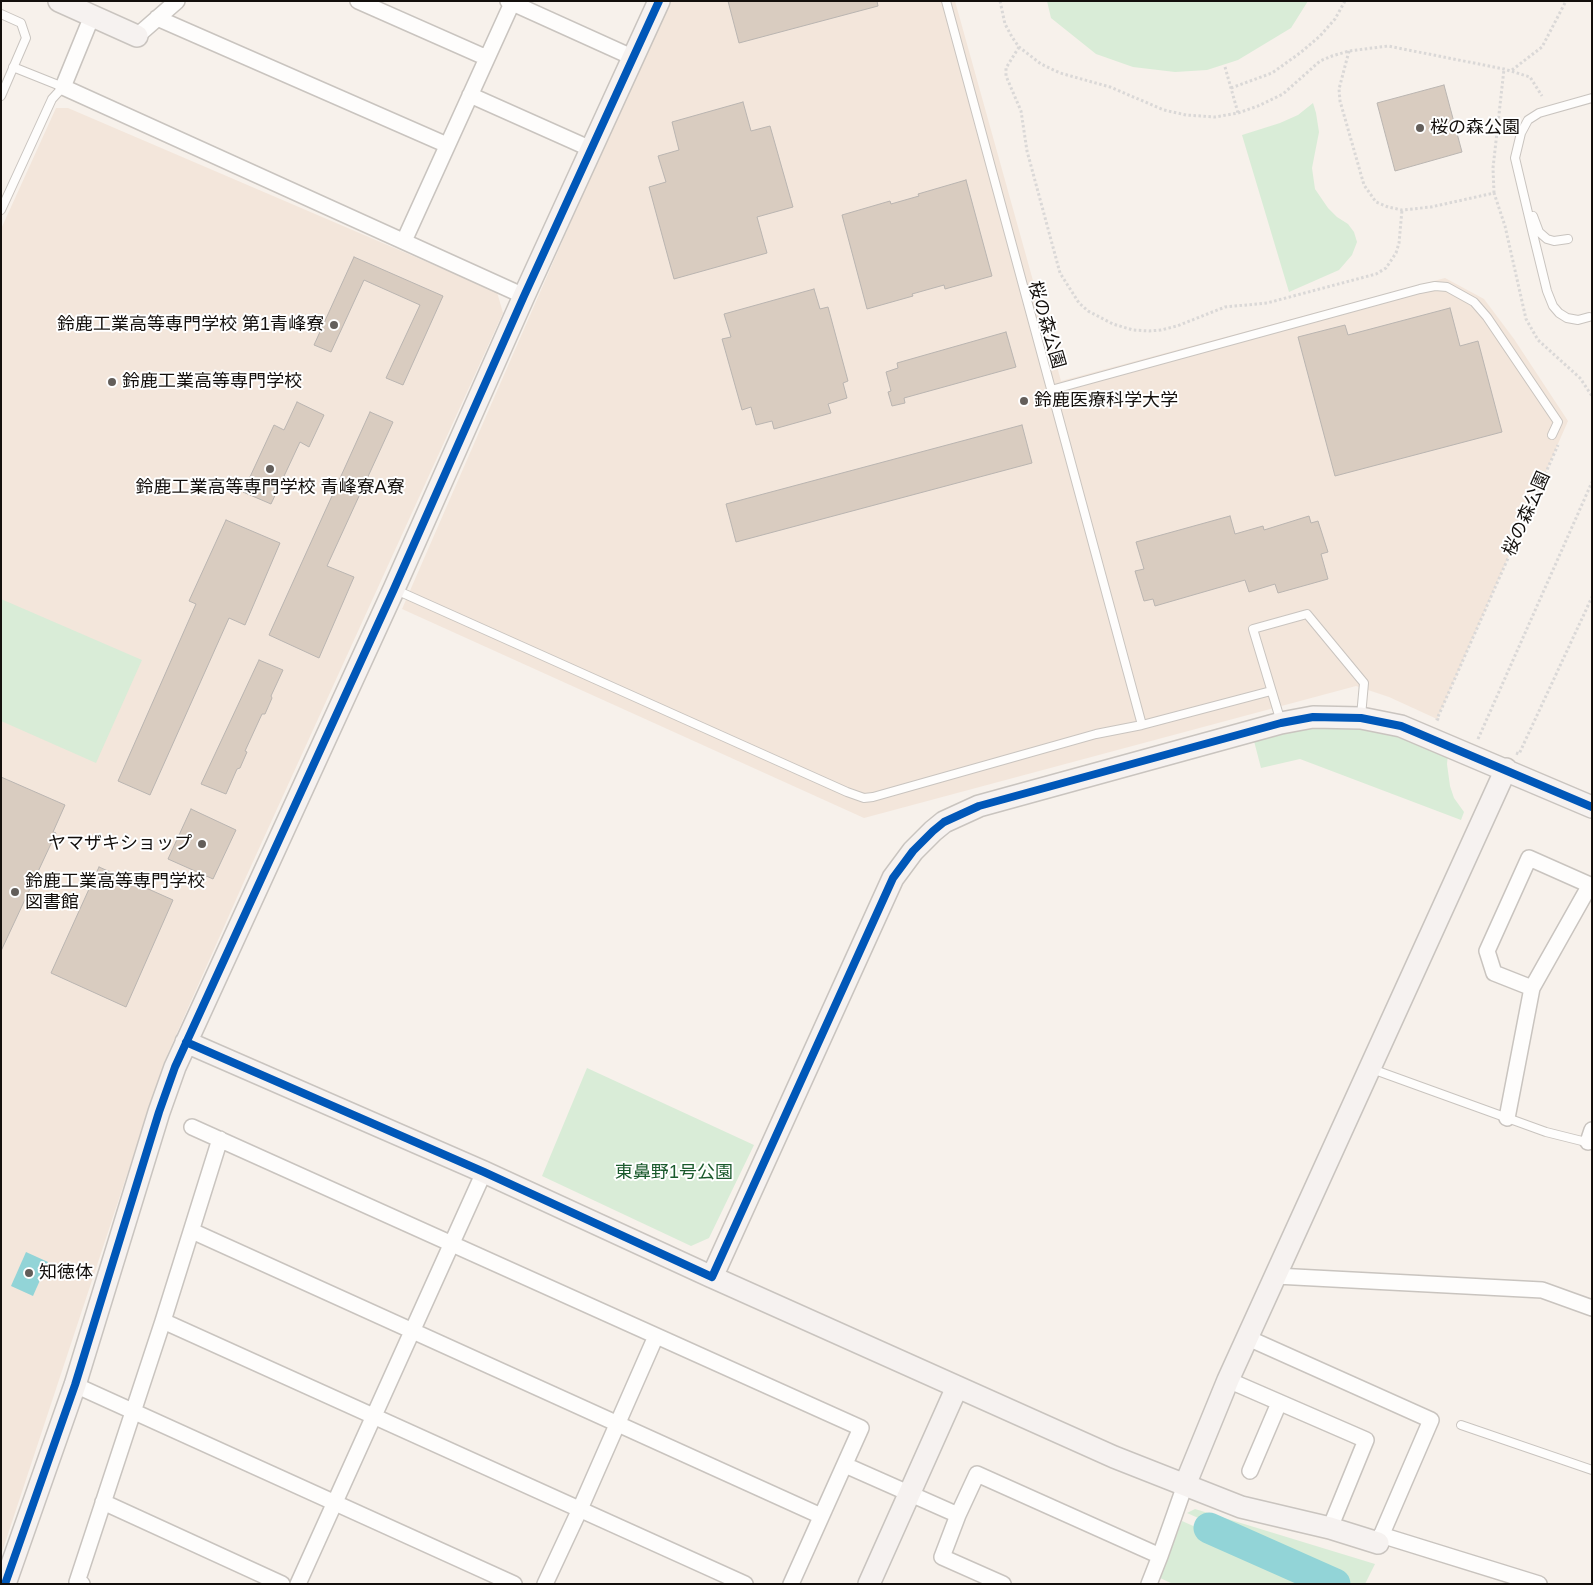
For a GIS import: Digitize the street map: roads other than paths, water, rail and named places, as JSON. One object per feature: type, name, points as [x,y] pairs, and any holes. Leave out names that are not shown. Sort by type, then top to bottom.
[{"type":"street","points":[[59,1],[137,36],[177,1]]},
{"type":"street","points":[[358,1],[487,58]]},
{"type":"street","points":[[5,1584],[75,1385],[159,1112],[175,1067],[394,589],[524,296],[659,1]]},
{"type":"street","points":[[404,241],[511,2],[634,58]]},
{"type":"street","points":[[92,16],[63,87],[524,296]]},
{"type":"street","points":[[157,18],[447,145]]},
{"type":"street","points":[[470,95],[592,149]]},
{"type":"street","points":[[712,1277],[893,878],[913,851],[944,822],[979,806],[1281,723],[1313,717],[1361,718],[1400,726],[1509,760],[1592,807]]},
{"type":"street","points":[[1149,1584],[1185,1485],[1228,1380],[1509,760]]},
{"type":"street","points":[[1507,1118],[1532,988],[1591,886],[1529,858],[1487,951],[1494,973],[1532,988]]},
{"type":"street","points":[[186,1042],[484,1172],[712,1277],[1114,1457],[1241,1507],[1379,1539],[1539,1584]]},
{"type":"street","points":[[192,1127],[861,1428],[791,1584]]},
{"type":"street","points":[[82,1584],[77,1582],[134,1412],[220,1139]]},
{"type":"street","points":[[298,1584],[484,1172]]},
{"type":"street","points":[[192,1231],[821,1516]]},
{"type":"street","points":[[1276,1276],[1542,1290],[1592,1308]]},
{"type":"street","points":[[163,1322],[745,1584]]},
{"type":"street","points":[[545,1584],[580,1510],[656,1336]]},
{"type":"street","points":[[1248,1338],[1431,1420],[1379,1539]]},
{"type":"street","points":[[1228,1380],[1366,1440],[1330,1528]]},
{"type":"street","points":[[75,1385],[514,1584]]},
{"type":"street","points":[[869,1584],[957,1386]]},
{"type":"street","points":[[1250,1471],[1279,1403]]},
{"type":"street","points":[[845,1465],[958,1515]]},
{"type":"street","points":[[1003,1584],[942,1557],[958,1515],[978,1474],[1160,1556]]},
{"type":"street","points":[[103,1502],[282,1584]]},
{"type":"lane","points":[[946,1],[1142,725]]},
{"type":"lane","points":[[1,14],[21,23],[26,38],[1,96]]},
{"type":"lane","points":[[1,210],[52,99],[63,87],[12,67]]},
{"type":"lane","points":[[1589,317],[1578,320],[1567,318],[1553,306],[1540,263],[1515,158],[1521,133],[1528,120],[1538,113],[1592,98]]},
{"type":"lane","points":[[1525,196],[1539,232],[1554,241],[1568,239]]},
{"type":"lane","points":[[1050,390],[1420,289],[1435,286],[1447,287],[1474,302],[1487,317],[1558,422],[1552,435]]},
{"type":"lane","points":[[394,589],[859,797],[873,797],[1096,734],[1142,725],[1271,690]]},
{"type":"lane","points":[[1281,723],[1253,629],[1306,614],[1364,683],[1361,718]]},
{"type":"lane","points":[[1370,1068],[1546,1132],[1590,1138]]},
{"type":"lane","points":[[1461,1425],[1592,1470]]},
{"type":"water","points":[[26,1252],[48,1262],[33,1296],[11,1286]]},
{"type":"waterway","points":[[1209,1528],[1335,1584]]},
{"type":"place","name":"桜の森公園","points":[[1420,128]]},
{"type":"place","name":"鈴鹿工業高等専門学校 第1青峰寮","points":[[334,325]]},
{"type":"place","name":"鈴鹿工業高等専門学校","points":[[112,382]]},
{"type":"place","name":"鈴鹿医療科学大学","points":[[1024,401]]},
{"type":"place","name":"鈴鹿工業高等専門学校 青峰寮A寮","points":[[270,469]]},
{"type":"place","name":"ヤマザキショップ","points":[[202,844]]},
{"type":"place","name":"鈴鹿工業高等専門学校 図書館","points":[[15,892]]},
{"type":"place","name":"知徳体","points":[[29,1273]]},
{"type":"park label","name":"東鼻野1号公園","points":[[674,1173]]}]
